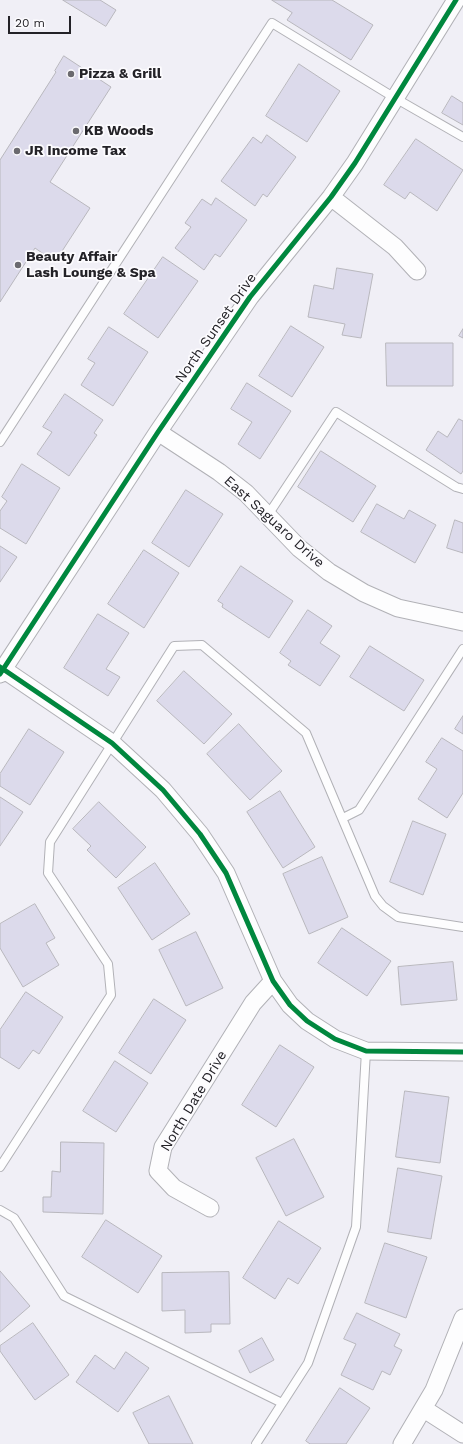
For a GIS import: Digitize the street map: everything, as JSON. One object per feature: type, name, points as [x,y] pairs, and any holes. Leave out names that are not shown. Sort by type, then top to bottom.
[{"type":"street","name":"North Sunset Drive","points":[[1,670],[158,432],[250,297],[331,197],[456,0]]},
{"type":"street","points":[[331,197],[396,247],[417,272]]},
{"type":"street","name":"East Saguaro Drive","points":[[158,432],[219,472],[246,493],[299,548],[323,567],[364,593],[398,608],[463,622]]},
{"type":"street","points":[[1,670],[112,743],[163,790],[200,834],[226,873],[273,981],[290,1005],[307,1021],[336,1039],[366,1051],[463,1052]]},
{"type":"street","name":"North Date Drive","points":[[210,1208],[174,1188],[158,1171],[163,1147],[253,1003],[273,981]]},
{"type":"street","points":[[402,1444],[434,1390],[463,1318]]},
{"type":"street","points":[[424,1409],[463,1434]]},
{"type":"lane","points":[[0,442],[272,23],[395,98],[463,137]]},
{"type":"lane","points":[[268,515],[336,412],[456,487],[463,489]]},
{"type":"lane","points":[[0,1167],[111,995],[108,964],[48,873],[50,842],[174,646],[202,645],[306,733],[375,896],[383,906],[398,917],[463,927]]},
{"type":"lane","points":[[343,818],[359,810],[463,649]]},
{"type":"lane","points":[[256,1444],[308,1363],[356,1227],[366,1051]]},
{"type":"lane","points":[[0,1210],[14,1218],[64,1296],[282,1403]]},
{"type":"building","points":[[63,0],[100,0],[116,10],[106,26]]},
{"type":"building","points":[[272,0],[332,0],[373,25],[351,60],[287,20],[292,13]]},
{"type":"building","points":[[64,56],[111,87],[50,182],[90,208],[55,262],[35,248],[0,302],[0,160],[56,72],[55,71]]},
{"type":"building","points":[[299,64],[340,91],[307,142],[266,116]]},
{"type":"building","points":[[452,96],[463,103],[463,125],[442,113]]},
{"type":"building","points":[[267,135],[296,157],[267,197],[263,194],[255,206],[221,181],[253,137],[261,143]]},
{"type":"building","points":[[416,139],[463,170],[437,211],[410,192],[405,199],[384,185]]},
{"type":"building","points":[[216,198],[247,220],[220,257],[215,254],[204,270],[175,248],[191,227],[185,223],[202,199],[211,205]]},
{"type":"building","points":[[163,257],[198,281],[158,338],[124,314]]},
{"type":"building","points":[[337,268],[373,274],[361,338],[342,335],[345,324],[308,317],[314,285],[333,289]]},
{"type":"building","points":[[291,326],[324,347],[292,397],[259,376]]},
{"type":"building","points":[[109,327],[148,352],[113,406],[81,385],[95,363],[88,359]]},
{"type":"building","points":[[463,329],[463,338],[459,336]]},
{"type":"building","points":[[386,343],[453,343],[453,386],[387,386]]},
{"type":"building","points":[[247,383],[291,411],[260,459],[238,444],[252,422],[231,409]]},
{"type":"building","points":[[65,394],[103,420],[94,433],[97,435],[69,476],[37,454],[52,432],[43,427]]},
{"type":"building","points":[[459,419],[463,421],[463,471],[461,474],[426,450],[438,431],[447,437]]},
{"type":"building","points":[[321,451],[376,486],[353,522],[298,487]]},
{"type":"building","points":[[22,464],[60,488],[26,544],[0,528],[0,511],[7,501],[2,497]]},
{"type":"building","points":[[186,490],[223,514],[189,567],[152,543]]},
{"type":"building","points":[[377,504],[404,519],[409,510],[436,525],[415,563],[361,532]]},
{"type":"building","points":[[455,520],[463,523],[463,553],[447,548]]},
{"type":"building","points":[[0,546],[17,557],[0,582]]},
{"type":"building","points":[[144,550],[179,573],[144,628],[108,604]]},
{"type":"building","points":[[241,566],[293,601],[269,638],[222,607],[223,604],[218,601]]},
{"type":"building","points":[[308,610],[332,626],[320,643],[340,656],[320,686],[288,665],[291,661],[280,653]]},
{"type":"building","points":[[98,614],[129,633],[106,669],[120,677],[108,696],[64,668]]},
{"type":"building","points":[[370,646],[424,680],[404,711],[350,677]]},
{"type":"building","points":[[184,671],[232,714],[204,744],[157,701]]},
{"type":"building","points":[[463,716],[463,734],[455,729]]},
{"type":"building","points":[[239,724],[282,771],[250,800],[207,754]]},
{"type":"building","points":[[29,729],[64,752],[30,805],[0,786],[0,774]]},
{"type":"building","points":[[442,738],[463,751],[463,793],[447,818],[418,799],[437,769],[426,762]]},
{"type":"building","points":[[280,791],[315,847],[283,868],[247,812]]},
{"type":"building","points":[[0,797],[23,812],[0,846]]},
{"type":"building","points":[[99,802],[146,847],[116,878],[87,850],[91,846],[73,829]]},
{"type":"building","points":[[413,821],[446,834],[423,895],[390,882]]},
{"type":"building","points":[[322,857],[348,917],[309,934],[283,874]]},
{"type":"building","points":[[155,863],[190,914],[152,940],[118,888]]},
{"type":"building","points":[[35,904],[55,938],[46,943],[59,965],[23,987],[0,948],[0,924]]},
{"type":"building","points":[[342,928],[391,961],[367,996],[318,963]]},
{"type":"building","points":[[196,932],[223,988],[186,1006],[159,950]]},
{"type":"building","points":[[453,962],[457,1000],[401,1005],[398,967]]},
{"type":"building","points":[[26,992],[63,1017],[39,1054],[33,1050],[19,1069],[0,1057],[0,1030]]},
{"type":"building","points":[[154,999],[186,1020],[151,1074],[119,1053]]},
{"type":"building","points":[[280,1045],[314,1067],[276,1127],[242,1105]]},
{"type":"building","points":[[115,1061],[148,1083],[116,1132],[83,1111]]},
{"type":"building","points":[[405,1091],[449,1097],[440,1163],[396,1157]]},
{"type":"building","points":[[294,1139],[324,1197],[286,1216],[256,1158]]},
{"type":"building","points":[[61,1142],[104,1143],[103,1214],[43,1212],[43,1197],[51,1197],[52,1171],[60,1172]]},
{"type":"building","points":[[398,1168],[442,1176],[431,1239],[388,1232]]},
{"type":"building","points":[[106,1220],[162,1256],[138,1293],[82,1257]]},
{"type":"building","points":[[279,1221],[321,1248],[298,1284],[288,1278],[275,1299],[243,1278]]},
{"type":"building","points":[[385,1243],[427,1257],[406,1318],[365,1303]]},
{"type":"building","points":[[0,1271],[30,1306],[0,1332]]},
{"type":"building","points":[[229,1272],[230,1324],[211,1324],[211,1332],[185,1333],[185,1310],[162,1311],[162,1273]]},
{"type":"building","points":[[357,1313],[400,1334],[394,1346],[402,1350],[390,1375],[382,1371],[373,1390],[341,1375],[356,1344],[344,1339]]},
{"type":"building","points":[[33,1323],[69,1375],[35,1400],[0,1351],[0,1346]]},
{"type":"building","points":[[262,1338],[274,1360],[250,1373],[239,1351]]},
{"type":"building","points":[[126,1352],[149,1368],[118,1412],[76,1382],[95,1355],[114,1369]]},
{"type":"building","points":[[340,1388],[370,1408],[346,1444],[310,1444],[306,1441]]},
{"type":"building","points":[[169,1396],[193,1444],[149,1444],[133,1413]]},
{"type":"cycle path","points":[[0,674],[158,432],[250,297],[331,197],[355,163],[456,0]]},
{"type":"cycle path","points":[[0,667],[112,743],[163,790],[200,834],[226,873],[273,981],[290,1005],[307,1021],[335,1039],[366,1051],[463,1052]]},
{"type":"place","name":"Pizza & Grill","points":[[71,74]]},
{"type":"place","name":"KB Woods","points":[[76,131]]},
{"type":"place","name":"JR Income Tax","points":[[17,151]]},
{"type":"place","name":"Beauty Affair Lash Lounge & Spa","points":[[18,265]]}]
